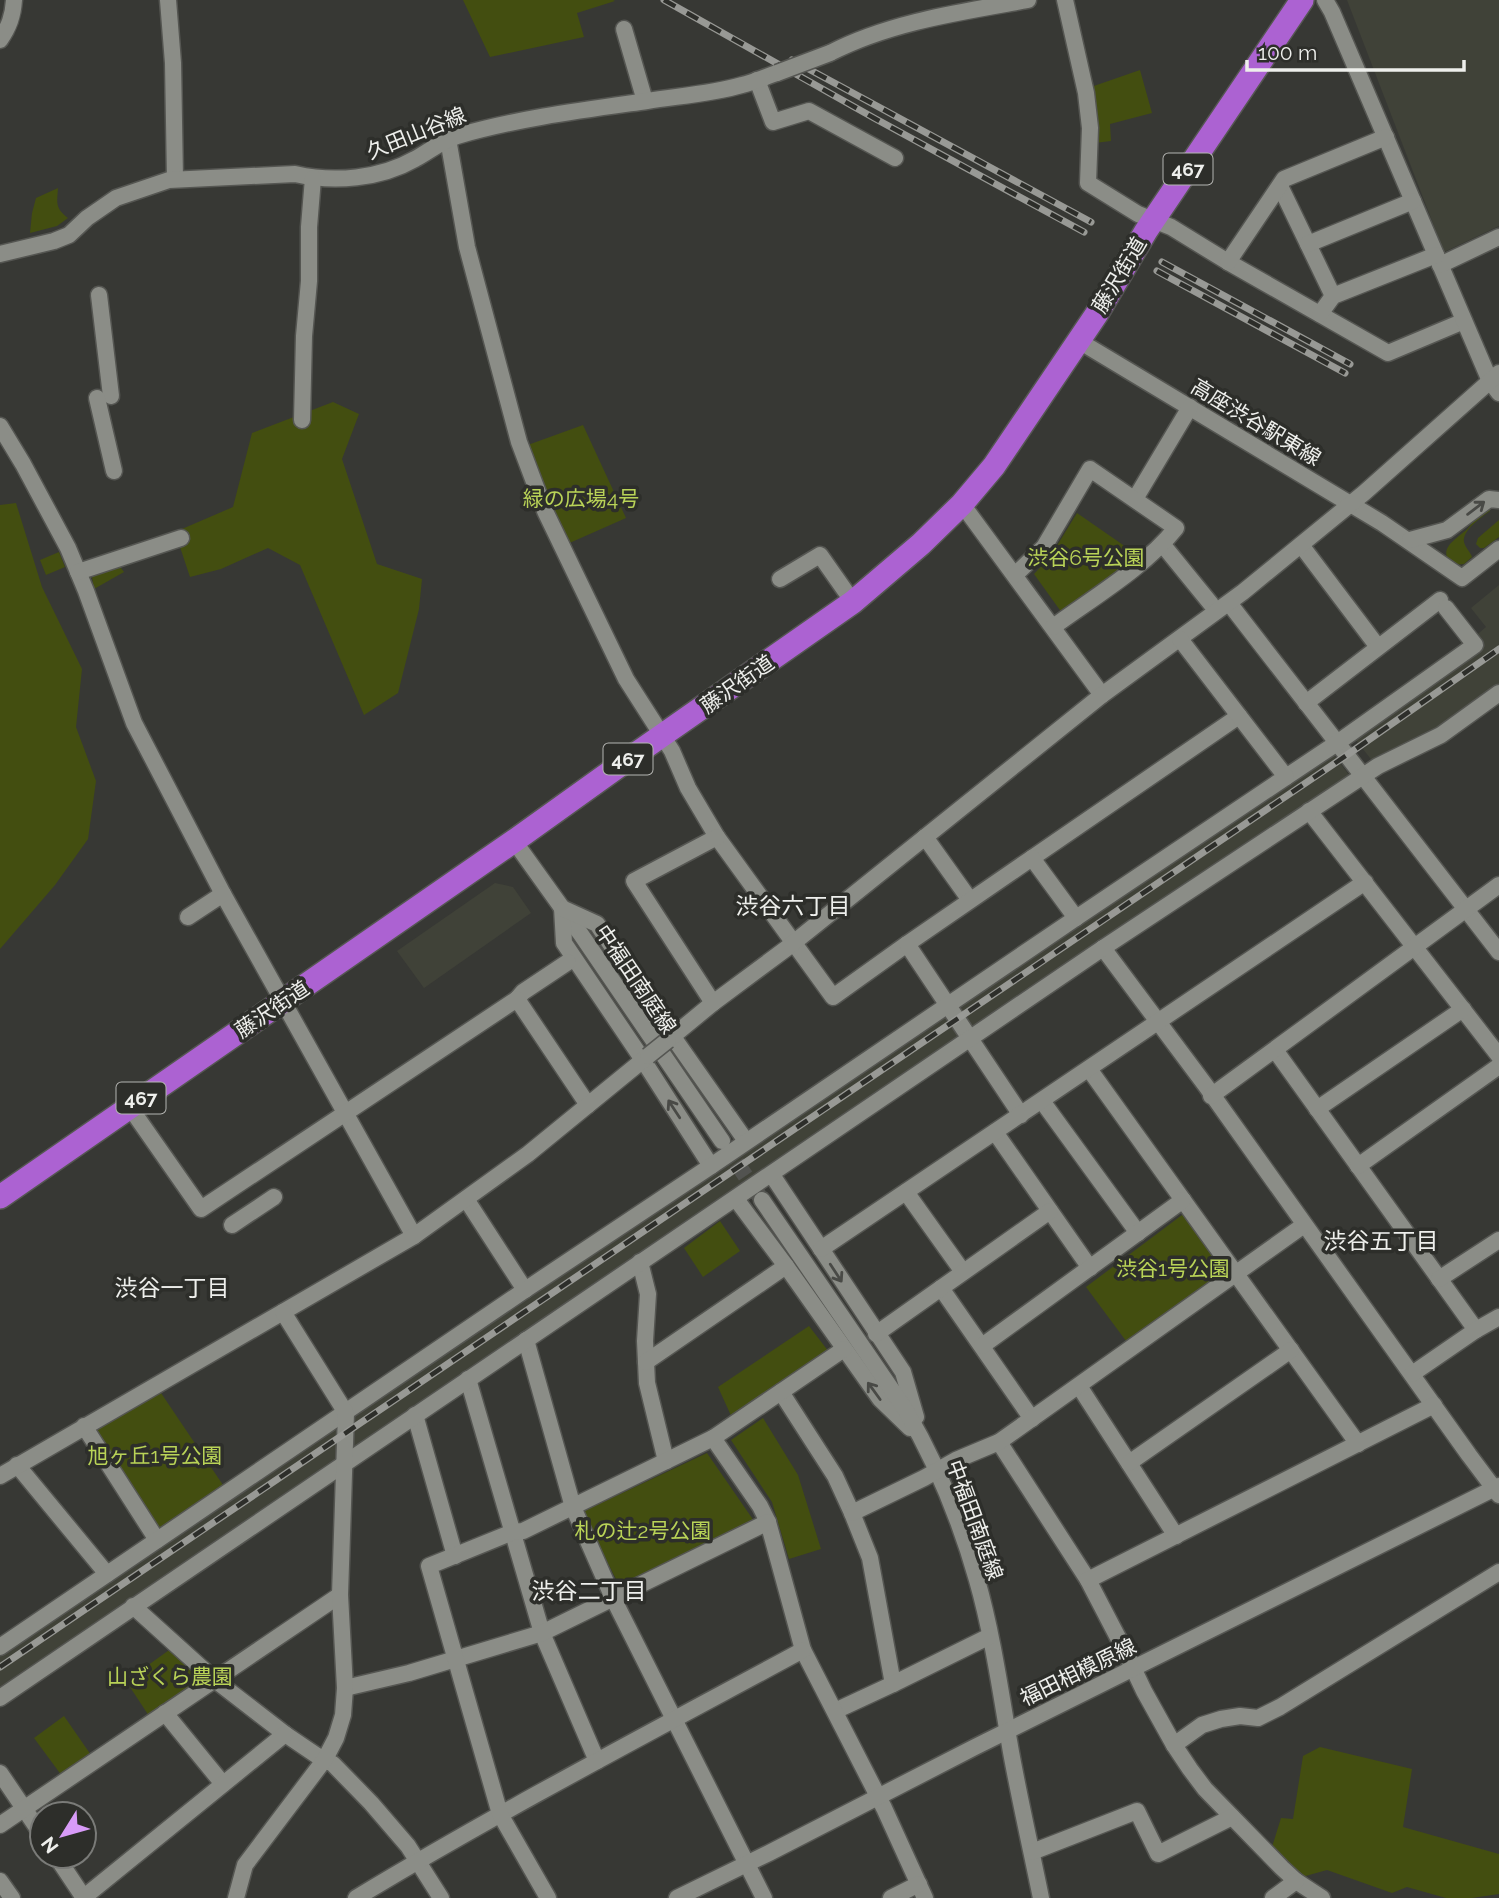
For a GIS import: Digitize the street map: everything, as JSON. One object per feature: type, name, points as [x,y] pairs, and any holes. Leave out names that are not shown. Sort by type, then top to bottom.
[{"type":"highway","name":"藤沢街道","points":[[0,1197],[853,602],[921,544],[962,504],[994,466],[1079,341],[1153,220],[1302,0]]},
{"type":"street","points":[[0,40],[9,26],[14,0]]},
{"type":"street","points":[[168,0],[173,63],[175,180]]},
{"type":"street","name":"久田山谷線","points":[[0,254],[69,235],[87,218],[116,198],[169,180],[295,174],[313,178],[383,173],[414,160],[448,139],[518,121],[697,95],[740,86],[892,28],[1028,0]]},
{"type":"street","points":[[1065,0],[1086,93],[1090,128],[1088,183],[1138,214],[1171,227],[1388,353],[1464,321]]},
{"type":"street","points":[[0,1476],[414,1236],[528,1154],[713,1003],[794,942],[1102,695],[1229,603],[1496,382],[1464,321],[1325,0]]},
{"type":"street","points":[[624,29],[645,101]]},
{"type":"street","points":[[757,80],[773,121],[809,111],[895,158]]},
{"type":"street","points":[[1228,262],[1284,179],[1386,137]]},
{"type":"street","points":[[448,139],[467,247],[519,442],[545,511],[626,679],[671,751],[688,788],[717,837],[834,997],[970,900],[1239,716]]},
{"type":"street","points":[[302,420],[313,178]]},
{"type":"street","points":[[1280,186],[1333,296]]},
{"type":"street","points":[[1308,244],[1413,201]]},
{"type":"street","points":[[1320,314],[1333,296],[1499,237]]},
{"type":"street","points":[[99,295],[104,397],[114,471]]},
{"type":"street","name":"高座渋谷駅東線","points":[[1079,341],[1410,540],[1462,578],[1499,549]]},
{"type":"street","points":[[1135,499],[1190,407]]},
{"type":"street","points":[[0,426],[45,502],[78,572],[135,723],[223,894],[414,1236]]},
{"type":"street","points":[[1015,575],[1044,547],[1090,469],[1176,528],[1163,545],[1053,626]]},
{"type":"street","points":[[1410,540],[1447,530],[1489,499],[1499,500]]},
{"type":"street","points":[[962,504],[1102,695]]},
{"type":"street","points":[[1445,566],[1440,547],[1447,530]]},
{"type":"street","points":[[78,572],[181,538]]},
{"type":"street","points":[[1163,545],[1211,604]]},
{"type":"street","points":[[1301,545],[1378,647]]},
{"type":"street","points":[[780,579],[820,555],[853,602]]},
{"type":"street","points":[[1229,603],[1499,952]]},
{"type":"street","points":[[0,1647],[1338,743],[1475,645],[1443,604],[1378,647],[1306,703]]},
{"type":"street","points":[[1180,639],[1286,777]]},
{"type":"street","points":[[0,1698],[1103,948],[1378,766],[1441,734],[1499,693]]},
{"type":"street","points":[[1309,811],[1499,1056]]},
{"type":"street","points":[[713,1003],[634,881],[717,837]]},
{"type":"street","points":[[925,837],[970,900]]},
{"type":"street","name":"中福田南庭線","points":[[514,841],[722,1141]]},
{"type":"street","points":[[1032,858],[1076,918]]},
{"type":"street","points":[[821,1249],[1365,882]]},
{"type":"street","points":[[1211,1096],[1499,886]]},
{"type":"street","points":[[188,917],[223,894]]},
{"type":"street","points":[[711,1166],[646,1058],[564,943],[562,908],[597,924],[670,1038],[746,1141]]},
{"type":"street","points":[[907,944],[1020,1115]]},
{"type":"street","points":[[1103,948],[1497,1490]]},
{"type":"street","points":[[129,1106],[201,1209],[517,999],[568,961]]},
{"type":"street","points":[[517,999],[588,1105]]},
{"type":"street","points":[[1317,1109],[1462,1009]]},
{"type":"street","points":[[1275,1051],[1476,1330]]},
{"type":"street","points":[[1358,1166],[1499,1066]]},
{"type":"street","points":[[1088,1069],[1358,1444]]},
{"type":"street","points":[[1042,1101],[1138,1233]]},
{"type":"street","points":[[995,1132],[1090,1268]]},
{"type":"street","points":[[772,1175],[903,1372],[922,1439]]},
{"type":"street","points":[[237,1186],[254,1211]]},
{"type":"street","points":[[906,1192],[963,1272]]},
{"type":"street","points":[[232,1225],[274,1198]]},
{"type":"street","points":[[466,1199],[525,1290]]},
{"type":"street","points":[[736,1199],[880,1399],[922,1439]]},
{"type":"street","name":"中福田南庭線","points":[[762,1200],[905,1409],[922,1439],[948,1497],[977,1580],[990,1636],[1041,1898]]},
{"type":"street","points":[[982,1346],[1183,1200]]},
{"type":"street","points":[[876,1334],[1050,1210]]},
{"type":"street","points":[[852,1513],[956,1460],[999,1442],[1304,1225]]},
{"type":"street","points":[[1439,1279],[1499,1240]]},
{"type":"street","points":[[640,1262],[648,1294],[647,1383],[666,1461]]},
{"type":"street","points":[[646,1362],[786,1266]]},
{"type":"street","points":[[941,1288],[1032,1419]]},
{"type":"street","points":[[236,1898],[245,1865],[325,1759],[337,1738],[343,1714],[345,1688],[340,1595],[346,1413],[283,1312]]},
{"type":"street","points":[[1412,1374],[1499,1317]]},
{"type":"street","points":[[526,1340],[573,1507],[613,1598],[764,1898]]},
{"type":"street","points":[[548,1898],[500,1814],[429,1566],[513,1532],[523,1531],[713,1438],[844,1349]]},
{"type":"street","points":[[1129,1463],[1291,1350]]},
{"type":"street","points":[[468,1379],[542,1633],[597,1761]]},
{"type":"street","points":[[1079,1385],[1176,1536]]},
{"type":"street","points":[[781,1392],[835,1476],[870,1558],[893,1684]]},
{"type":"street","points":[[1088,1580],[1434,1405]]},
{"type":"street","points":[[415,1415],[455,1556]]},
{"type":"street","points":[[84,1426],[157,1540]]},
{"type":"street","points":[[713,1438],[768,1522],[803,1650],[878,1796],[922,1891],[891,1898]]},
{"type":"street","points":[[999,1442],[1088,1580],[1174,1745],[1206,1789],[1232,1817],[1296,1881],[1322,1898]]},
{"type":"street","points":[[17,1465],[107,1574]]},
{"type":"street","name":"福田相模原線","points":[[677,1898],[1008,1730],[1497,1490]]},
{"type":"street","points":[[345,1688],[409,1673],[542,1633],[768,1522]]},
{"type":"street","points":[[1174,1745],[1202,1725],[1240,1716],[1258,1718],[1280,1707],[1499,1572]]},
{"type":"street","points":[[0,1825],[340,1595]]},
{"type":"street","points":[[133,1606],[215,1680],[285,1734],[333,1764],[371,1803],[418,1861],[441,1898]]},
{"type":"street","points":[[835,1711],[990,1636]]},
{"type":"street","points":[[356,1898],[500,1814],[803,1650]]},
{"type":"street","points":[[165,1713],[223,1784]]},
{"type":"street","points":[[65,1870],[84,1898],[285,1734]]},
{"type":"street","points":[[0,1773],[28,1815]]},
{"type":"street","points":[[1032,1852],[1137,1811],[1158,1854],[1232,1817]]},
{"type":"street","points":[[0,1881],[12,1898]]},
{"type":"street","points":[[1273,1898],[1296,1881]]},
{"type":"shaded area","points":[[1347,0],[1499,0],[1499,226],[1444,252]]},
{"type":"shaded area","points":[[1499,585],[1499,684],[1440,727],[1374,763],[1355,739],[1486,627],[1471,608]]},
{"type":"shaded area","points":[[1331,751],[1349,775],[976,1028],[969,1026],[958,1010],[959,1005]]},
{"type":"shaded area","points":[[495,883],[513,887],[531,913],[424,988],[397,951]]},
{"type":"shaded area","points":[[942,1017],[948,1018],[959,1034],[958,1040],[353,1450],[353,1416]]},
{"type":"shaded area","points":[[339,1425],[340,1460],[0,1690],[0,1655]]},
{"type":"green space","points":[[463,0],[615,1],[577,13],[584,37],[490,57]]},
{"type":"green space","points":[[1140,70],[1152,113],[1110,124],[1111,141],[1095,143],[1091,87]]},
{"type":"green space","points":[[58,188],[58,205],[68,218],[57,226],[30,233],[36,198]]},
{"type":"green space","points":[[333,402],[359,414],[342,459],[377,564],[422,579],[419,609],[398,693],[364,715],[300,565],[268,548],[221,569],[190,577],[175,532],[233,507],[252,433]]},
{"type":"green space","name":"緑の広場4号","points":[[583,425],[626,518],[565,545],[525,446]]},
{"type":"green space","points":[[16,503],[42,587],[82,669],[76,727],[96,781],[88,839],[55,885],[0,949],[0,505]]},
{"type":"green space","points":[[1490,508],[1490,511],[1469,528],[1464,537],[1472,557],[1464,564],[1451,562],[1446,554],[1449,545],[1469,527],[1483,509]]},
{"type":"green space","name":"渋谷6号公園","points":[[1077,513],[1139,556],[1062,613],[1034,574],[1050,557]]},
{"type":"green space","points":[[1499,520],[1499,537],[1480,548],[1476,544],[1478,538]]},
{"type":"green space","points":[[59,552],[65,567],[46,575],[40,560]]},
{"type":"green space","points":[[118,564],[124,572],[94,589],[91,571]]},
{"type":"green space","name":"渋谷1号公園","points":[[1182,1215],[1188,1216],[1227,1271],[1129,1345],[1086,1287]]},
{"type":"green space","points":[[720,1221],[740,1251],[703,1277],[684,1248]]},
{"type":"green space","points":[[809,1326],[829,1352],[733,1420],[718,1387]]},
{"type":"green space","name":"旭ヶ丘1号公園","points":[[159,1390],[225,1488],[161,1529],[155,1528],[94,1434],[95,1427]]},
{"type":"green space","points":[[763,1418],[798,1475],[821,1549],[789,1559],[772,1502],[731,1440]]},
{"type":"green space","name":"札の辻2号公園","points":[[707,1453],[754,1521],[621,1589],[582,1512]]},
{"type":"green space","name":"山ざくら農園","points":[[172,1648],[197,1671],[195,1685],[149,1716],[126,1681]]},
{"type":"green space","points":[[64,1716],[91,1755],[62,1776],[34,1738]]},
{"type":"green space","points":[[1320,1747],[1412,1769],[1403,1827],[1499,1854],[1499,1894],[1446,1898],[1407,1887],[1392,1893],[1327,1870],[1302,1877],[1272,1847],[1281,1818],[1293,1819],[1303,1756]]},
{"type":"tunnel","points":[[723,1143],[762,1200]]},
{"type":"railway","points":[[664,0],[1084,232]]},
{"type":"railway","points":[[792,60],[1091,222]]},
{"type":"railway","points":[[1162,262],[1350,364]]},
{"type":"railway","points":[[1157,271],[1345,373]]},
{"type":"railway","points":[[0,1667],[1347,755],[1499,649]]},
{"type":"district","name":"渋谷六丁目","points":[[793,905]]},
{"type":"district","name":"渋谷五丁目","points":[[1381,1240]]},
{"type":"district","name":"渋谷一丁目","points":[[172,1287]]},
{"type":"district","name":"渋谷二丁目","points":[[589,1590]]}]
